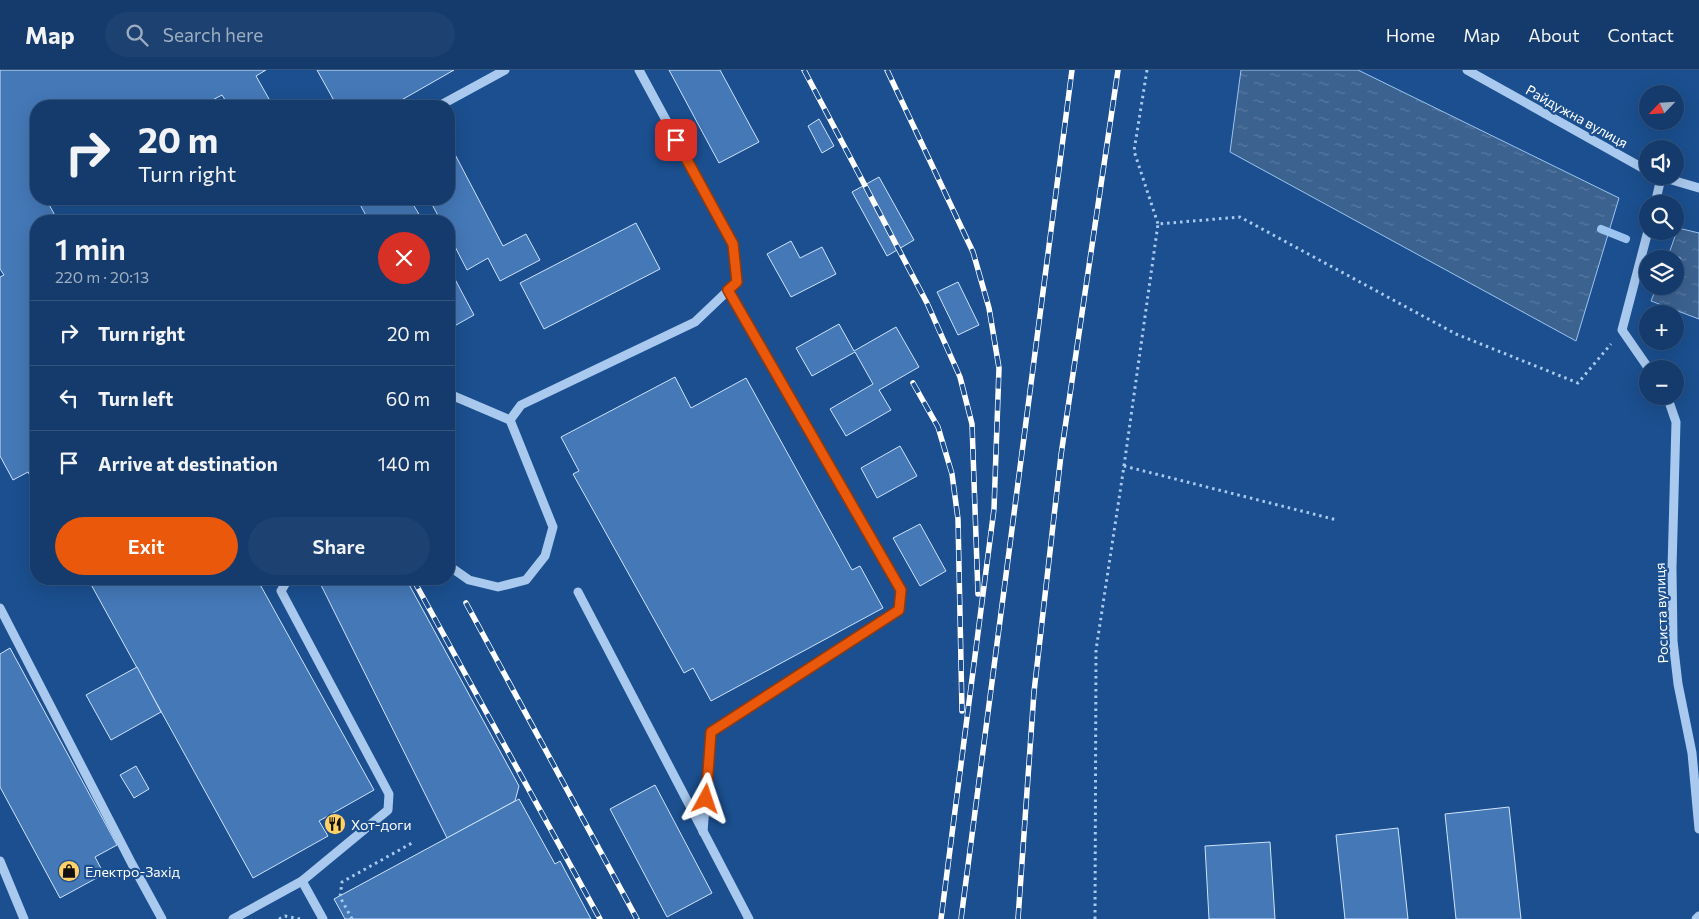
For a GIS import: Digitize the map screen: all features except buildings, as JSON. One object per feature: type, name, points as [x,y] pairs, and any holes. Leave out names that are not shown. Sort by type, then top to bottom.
[{"type":"street","points":[[450,100],[505,70]]},
{"type":"street","points":[[510,420],[520,405],[695,322],[737,282],[733,244],[638,70]]},
{"type":"street","name":"Райдужна вулиця","points":[[1466,70],[1639,166]]},
{"type":"street","points":[[1684,184],[1699,188]]},
{"type":"street","points":[[1643,360],[1622,330],[1646,240]]},
{"type":"street","points":[[703,832],[711,732],[899,610],[901,590],[728,290]]},
{"type":"street","points":[[455,397],[510,420],[553,527],[545,556],[526,580],[498,587],[469,580],[455,570]]},
{"type":"street","name":"Росиста вулиця","points":[[1670,405],[1676,422],[1672,568],[1673,641],[1678,684],[1692,753],[1699,828]]},
{"type":"street","points":[[233,919],[302,881],[388,810],[389,794],[281,590],[284,585]]},
{"type":"street","points":[[578,592],[749,919]]},
{"type":"street","points":[[0,608],[162,919]]},
{"type":"street","points":[[0,861],[24,919]]},
{"type":"street","points":[[302,881],[323,919]]},
{"type":"street","points":[[1696,919],[1699,916]]},
{"type":"path","points":[[1095,919],[1096,650],[1158,224],[1134,151],[1147,70]]},
{"type":"path","points":[[1158,224],[1240,217],[1456,334],[1578,383],[1622,330]]},
{"type":"path","points":[[1124,466],[1337,520]]},
{"type":"path","points":[[352,919],[340,897],[342,882],[412,843]]},
{"type":"path","points":[[279,919],[285,916],[300,919]]},
{"type":"water","points":[[1241,70],[1358,70],[1619,198],[1576,341],[1230,152]]},
{"type":"water","points":[[1684,229],[1699,233],[1699,319],[1684,313],[1684,305],[1662,305],[1651,301],[1653,295],[1684,295],[1684,250],[1670,250],[1674,240],[1684,240]]},
{"type":"waterway","points":[[1601,229],[1626,239]]},
{"type":"railway","points":[[804,70],[927,303],[960,377],[972,424],[978,594]]},
{"type":"railway","points":[[887,70],[973,252],[989,308],[999,368],[994,509],[941,919]]},
{"type":"railway","points":[[961,919],[1072,70]]},
{"type":"railway","points":[[1018,919],[1034,692],[1061,455],[1118,70]]},
{"type":"railway","points":[[913,383],[938,427],[952,474],[958,519],[962,711]]},
{"type":"railway","points":[[416,585],[600,919]]},
{"type":"railway","points":[[466,603],[637,919]]},
{"type":"place","name":"Хот-доги","points":[[335,824]]},
{"type":"place","name":"Електро-Захід","points":[[69,871]]},
{"type":"route","points":[[676,140],[733,244],[737,282],[728,290],[901,590],[899,610],[711,732],[706,799]]}]
